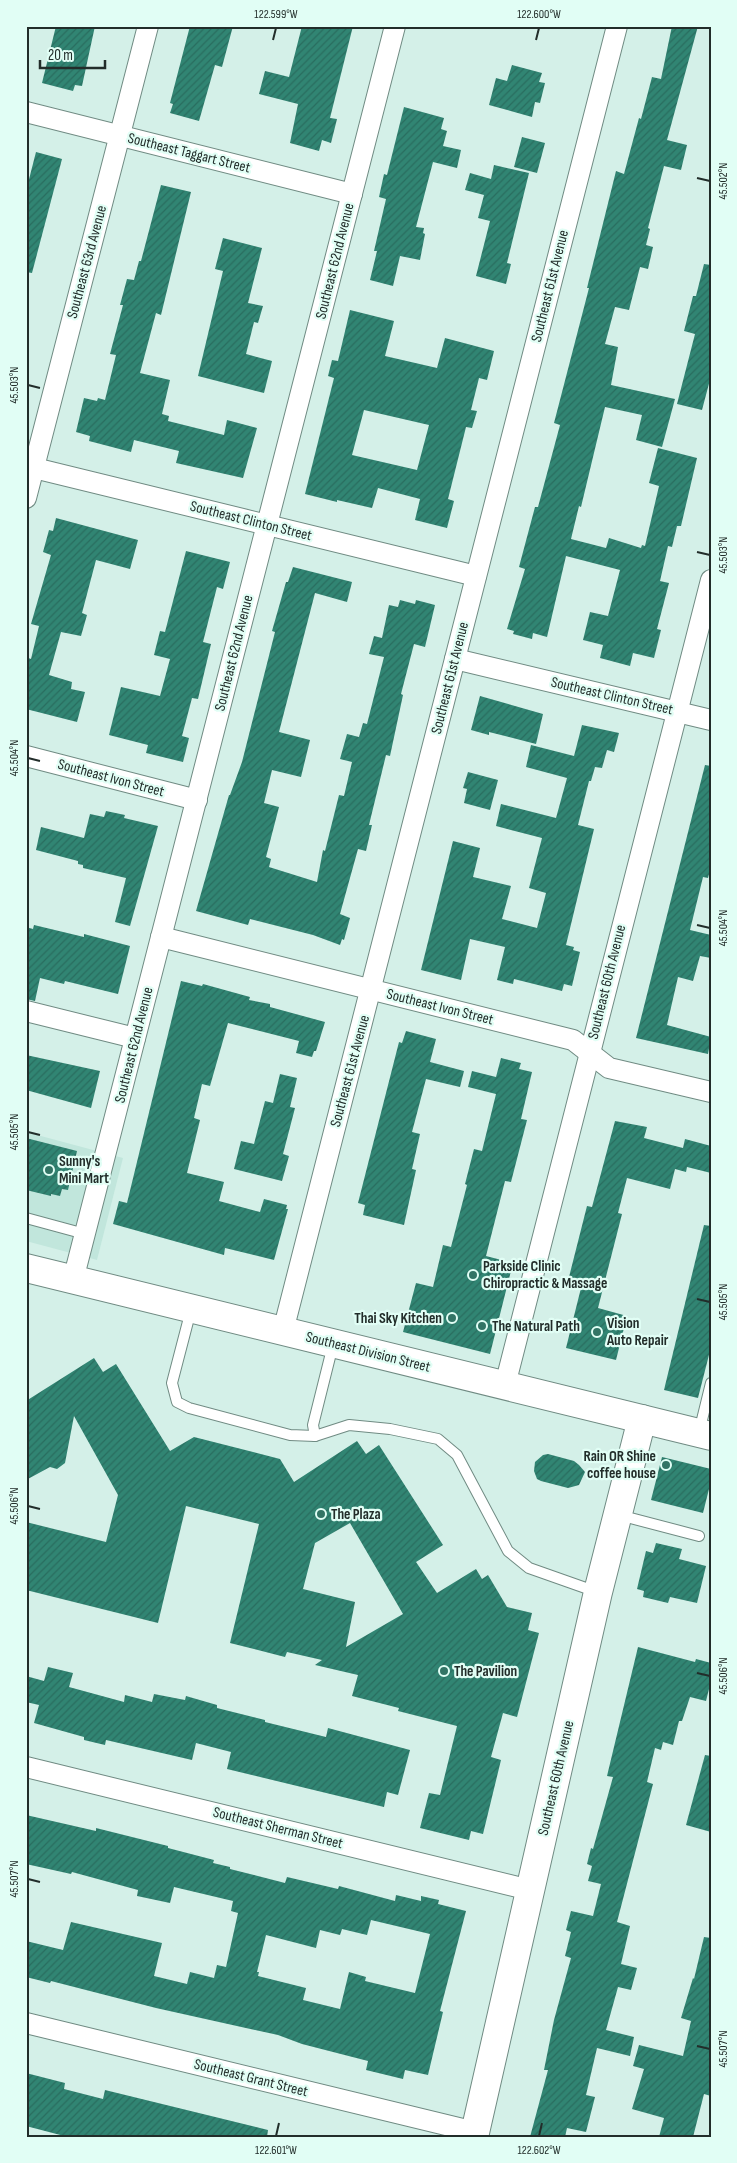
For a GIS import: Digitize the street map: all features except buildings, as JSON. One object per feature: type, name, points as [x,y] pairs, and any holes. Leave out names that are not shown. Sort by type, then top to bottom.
[{"type":"main road","name":"Southeast Division Street","points":[[26,1268],[705,1434]]},
{"type":"main road","name":"Southeast 60th Avenue","points":[[474,2134],[598,1592],[642,1419]]},
{"type":"street","name":"Southeast 63rd Avenue","points":[[26,498],[30,467],[148,26]]},
{"type":"street","name":"Southeast 62nd Avenue","points":[[73,1280],[395,26]]},
{"type":"street","name":"Southeast 61st Avenue","points":[[283,1331],[617,26]]},
{"type":"street","name":"Southeast Taggart Street","points":[[26,112],[352,194]]},
{"type":"street","name":"Southeast Clinton Street","points":[[30,467],[476,576]]},
{"type":"street","name":"Southeast 60th Avenue","points":[[505,1386],[711,580]]},
{"type":"street","name":"Southeast Clinton Street","points":[[455,659],[711,720]]},
{"type":"street","name":"Southeast Ivon Street","points":[[26,756],[196,800]]},
{"type":"street","name":"Southeast Ivon Street","points":[[161,937],[573,1040],[609,1068],[711,1092]]},
{"type":"street","points":[[26,1011],[136,1038]]},
{"type":"street","name":"Southeast Sherman Street","points":[[26,1767],[530,1890]]},
{"type":"street","name":"Southeast Grant Street","points":[[26,2023],[474,2134]]},
{"type":"lane","points":[[26,1218],[86,1234]]},
{"type":"lane","points":[[192,1309],[172,1383],[177,1402],[189,1408],[290,1435],[315,1436],[349,1425],[390,1429],[438,1438],[456,1455],[508,1551],[529,1568],[598,1592]]},
{"type":"lane","points":[[315,1436],[313,1425],[333,1343]]},
{"type":"lane","points":[[705,1434],[711,1383]]},
{"type":"lane","points":[[618,1515],[699,1536]]},
{"type":"shaded area","points":[[26,1132],[123,1158],[97,1260],[26,1241]]},
{"type":"place","name":"Sunny's Mini Mart","points":[[49,1170]]},
{"type":"place","name":"Parkside Clinic Chiropractic & Massage","points":[[473,1275]]},
{"type":"place","name":"Thai Sky Kitchen","points":[[452,1318]]},
{"type":"place","name":"The Natural Path","points":[[482,1326]]},
{"type":"place","name":"Vision Auto Repair","points":[[597,1332]]},
{"type":"place","name":"Rain OR Shine coffee house","points":[[666,1465]]},
{"type":"place","name":"The Plaza","points":[[321,1514]]},
{"type":"place","name":"The Pavilion","points":[[444,1671]]}]
